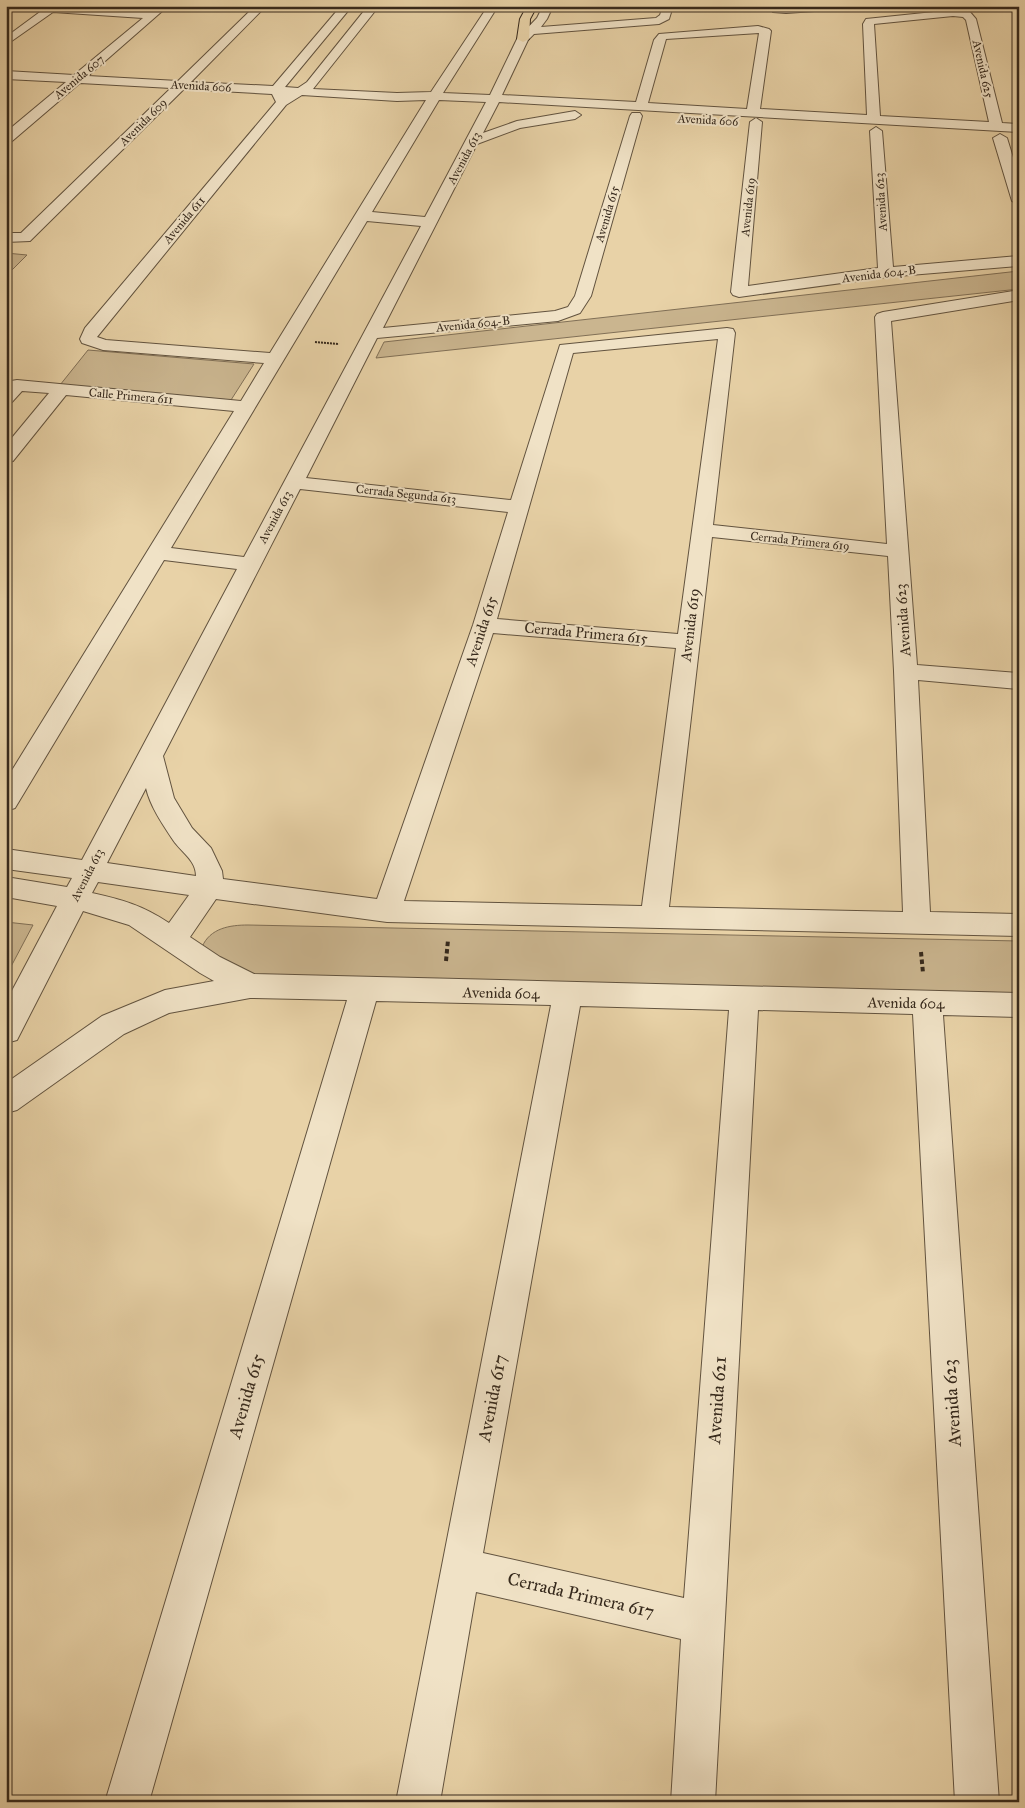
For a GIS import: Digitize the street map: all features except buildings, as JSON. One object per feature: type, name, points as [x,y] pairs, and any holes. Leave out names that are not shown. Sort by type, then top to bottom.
[{"type":"highway","points":[[527,35],[525,19],[532,6]]},
{"type":"street","name":"Avenida 607","points":[[6,139],[163,6]]},
{"type":"street","name":"Avenida 609","points":[[6,237],[25,238],[261,6]]},
{"type":"street","name":"Avenida 611","points":[[276,359],[103,345],[88,339],[91,332],[279,96],[282,81],[347,6]]},
{"type":"street","name":"Avenida 611","points":[[279,96],[303,92],[311,85],[374,6]]},
{"type":"street","points":[[6,802],[434,99],[493,6]]},
{"type":"street","name":"Avenida 613","points":[[6,1031],[512,67],[527,35],[542,19],[548,6]]},
{"type":"street","points":[[527,35],[663,20],[668,6]]},
{"type":"street","points":[[775,8],[843,6]]},
{"type":"street","points":[[6,42],[53,8],[152,15]]},
{"type":"street","name":"Avenida 623","points":[[886,272],[868,24],[870,20],[953,13],[966,14]]},
{"type":"street","name":"Avenida 625","points":[[966,14],[971,19],[998,132],[1019,201]]},
{"type":"street","name":"Avenida 619","points":[[663,36],[758,29],[765,31],[755,118],[740,292]]},
{"type":"street","name":"Avenida 615","points":[[574,310],[583,296],[660,40],[663,36]]},
{"type":"street","points":[[512,67],[523,77]]},
{"type":"street","name":"Avenida 606","points":[[6,75],[181,84],[279,96]]},
{"type":"street","points":[[540,87],[589,108]]},
{"type":"street","name":"Avenida 606","points":[[303,92],[875,126],[998,132],[1019,128]]},
{"type":"street","points":[[473,141],[516,125],[589,108]]},
{"type":"street","name":"Avenida 606","points":[[998,132],[1019,139]]},
{"type":"street","points":[[363,216],[430,222]]},
{"type":"street","name":"Avenida 604-B","points":[[740,292],[886,272],[1019,260]]},
{"type":"street","name":"Avenida 623","points":[[917,923],[906,671],[883,317],[1019,295]]},
{"type":"street","name":"Avenida 604-B","points":[[371,334],[558,316],[574,310]]},
{"type":"street","name":"Avenida 619","points":[[654,917],[727,333]]},
{"type":"street","name":"Avenida 615","points":[[387,911],[484,625],[566,348],[727,333]]},
{"type":"street","points":[[6,456],[61,390]]},
{"type":"street","name":"Calle Primera 611","points":[[12,392],[61,390],[246,407]]},
{"type":"street","name":"Cerrada Segunda 613","points":[[293,482],[520,507]]},
{"type":"street","name":"Cerrada Primera 619","points":[[702,530],[898,552]]},
{"type":"street","points":[[157,553],[250,564]]},
{"type":"street","name":"Cerrada Primera 615","points":[[484,625],[688,642]]},
{"type":"street","points":[[906,671],[1019,681]]},
{"type":"street","points":[[150,755],[161,798],[183,835],[202,855],[209,871],[208,888],[173,938]]},
{"type":"street","points":[[6,859],[387,911],[1019,925]]},
{"type":"street","name":"Avenida 604","points":[[6,887],[75,899],[139,917],[173,938],[210,965],[250,986],[1019,1005]]},
{"type":"street","points":[[6,1100],[113,1025],[165,1002],[250,986]]},
{"type":"street","name":"Avenida 615","points":[[127,1802],[365,989]]},
{"type":"street","name":"Avenida 617","points":[[418,1802],[568,994]]},
{"type":"street","name":"Avenida 621","points":[[693,1802],[702,1623],[744,999]]},
{"type":"street","name":"Avenida 623","points":[[927,1003],[977,1802]]},
{"type":"street","name":"Cerrada Primera 617","points":[[460,1568],[702,1623]]},
{"type":"path","points":[[444,992],[450,912]]},
{"type":"path","points":[[917,923],[927,1003]]},
{"type":"shaded area","points":[[6,253],[27,255],[6,276]]},
{"type":"shaded area","points":[[1019,271],[1019,289],[376,358],[384,342]]},
{"type":"shaded area","points":[[88,350],[254,364],[231,400],[60,385]]},
{"type":"shaded area","points":[[6,922],[33,925],[6,976]]},
{"type":"shaded area","points":[[248,925],[1019,941],[1019,993],[247,975],[202,947],[210,936],[221,929]]}]
